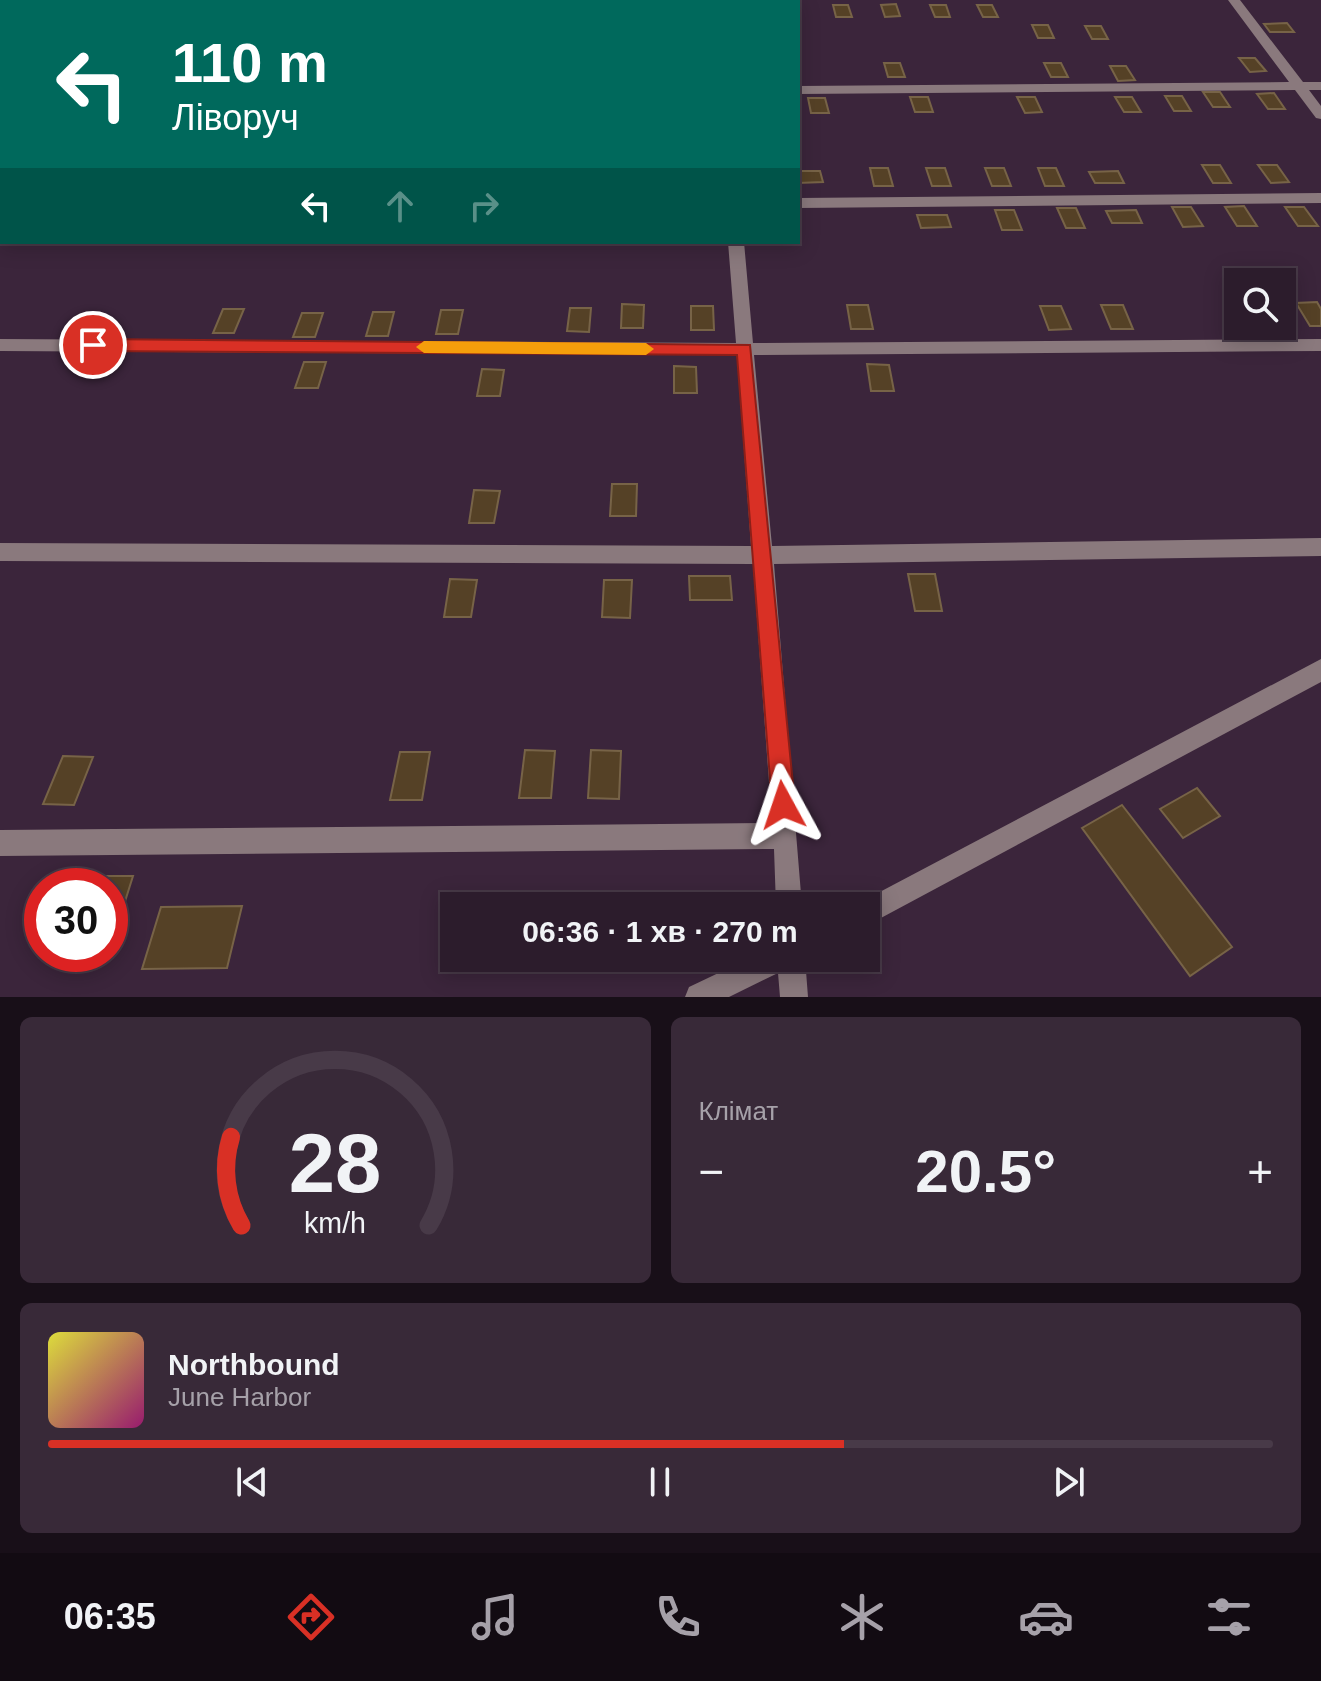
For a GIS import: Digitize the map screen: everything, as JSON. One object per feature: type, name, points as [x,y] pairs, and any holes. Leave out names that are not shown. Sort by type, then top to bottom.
[{"type":"street","points":[[1234,0],[1321,115]]},
{"type":"street","points":[[800,90],[1321,86]]},
{"type":"street","points":[[800,203],[1321,198]]},
{"type":"street","points":[[736,244],[788,892]]},
{"type":"street","points":[[0,345],[745,349],[1321,345]]},
{"type":"street","points":[[0,552],[762,555],[1321,547]]},
{"type":"street","points":[[880,906],[1321,670]]},
{"type":"street","points":[[0,843],[786,836]]},
{"type":"street","points":[[699,997],[751,972]]},
{"type":"street","points":[[792,972],[794,997]]},
{"type":"building","points":[[896,4],[900,16],[885,17],[881,5]]},
{"type":"building","points":[[833,5],[848,5],[852,17],[836,17]]},
{"type":"building","points":[[930,5],[946,5],[950,17],[935,17]]},
{"type":"building","points":[[977,5],[992,5],[998,17],[983,17]]},
{"type":"building","points":[[1287,23],[1294,32],[1270,32],[1264,24]]},
{"type":"building","points":[[1032,25],[1048,25],[1054,38],[1038,38]]},
{"type":"building","points":[[1085,26],[1101,26],[1108,39],[1092,39]]},
{"type":"building","points":[[1239,58],[1255,58],[1266,71],[1250,72]]},
{"type":"building","points":[[884,63],[900,63],[905,77],[888,77]]},
{"type":"building","points":[[1044,63],[1061,63],[1068,77],[1051,77]]},
{"type":"building","points":[[1110,66],[1126,66],[1135,80],[1118,81]]},
{"type":"building","points":[[1203,92],[1220,92],[1230,107],[1213,107]]},
{"type":"building","points":[[1274,93],[1285,109],[1268,109],[1257,94]]},
{"type":"building","points":[[1165,96],[1182,96],[1191,111],[1174,111]]},
{"type":"building","points":[[910,97],[928,97],[933,112],[915,112]]},
{"type":"building","points":[[1017,97],[1035,97],[1042,112],[1025,113]]},
{"type":"building","points":[[1115,97],[1132,97],[1141,112],[1124,112]]},
{"type":"building","points":[[808,98],[825,98],[829,113],[811,113]]},
{"type":"building","points":[[1202,165],[1220,165],[1231,183],[1213,183]]},
{"type":"building","points":[[1258,165],[1277,165],[1289,182],[1271,183]]},
{"type":"building","points":[[870,168],[888,168],[893,186],[874,186]]},
{"type":"building","points":[[926,168],[945,168],[951,186],[932,186]]},
{"type":"building","points":[[985,168],[1004,168],[1011,186],[992,186]]},
{"type":"building","points":[[1038,168],[1056,168],[1064,186],[1045,186]]},
{"type":"building","points":[[800,171],[820,171],[823,182],[800,183]]},
{"type":"building","points":[[1118,171],[1124,183],[1095,183],[1089,172]]},
{"type":"building","points":[[1244,206],[1257,226],[1237,226],[1225,207]]},
{"type":"building","points":[[1172,207],[1191,207],[1203,226],[1183,227]]},
{"type":"building","points":[[1285,207],[1304,207],[1318,226],[1298,226]]},
{"type":"building","points":[[1057,208],[1076,208],[1085,228],[1066,228]]},
{"type":"building","points":[[995,210],[1014,210],[1022,230],[1002,230]]},
{"type":"building","points":[[1136,210],[1142,223],[1112,223],[1106,211]]},
{"type":"building","points":[[917,215],[947,215],[951,227],[921,228]]},
{"type":"building","points":[[1317,302],[1321,309],[1321,326],[1310,326],[1296,303]]},
{"type":"building","points":[[622,304],[644,305],[643,328],[621,328]]},
{"type":"building","points":[[847,305],[868,305],[873,329],[851,329]]},
{"type":"building","points":[[1101,305],[1123,305],[1133,329],[1111,329]]},
{"type":"building","points":[[691,306],[713,306],[714,330],[691,330]]},
{"type":"building","points":[[1040,306],[1061,306],[1071,329],[1049,330]]},
{"type":"building","points":[[570,308],[591,308],[589,332],[567,331]]},
{"type":"building","points":[[223,309],[244,309],[234,333],[213,333]]},
{"type":"building","points":[[441,310],[463,310],[458,334],[436,334]]},
{"type":"building","points":[[373,312],[394,312],[388,336],[366,336]]},
{"type":"building","points":[[302,313],[323,313],[315,337],[293,337]]},
{"type":"building","points":[[304,362],[326,362],[318,388],[295,388]]},
{"type":"building","points":[[867,364],[889,365],[894,391],[871,391]]},
{"type":"building","points":[[674,366],[696,367],[697,393],[674,393]]},
{"type":"building","points":[[482,369],[504,370],[500,396],[477,396]]},
{"type":"building","points":[[612,484],[637,484],[636,516],[610,516]]},
{"type":"building","points":[[474,490],[500,491],[494,523],[469,523]]},
{"type":"building","points":[[908,574],[935,574],[942,611],[915,611]]},
{"type":"building","points":[[689,576],[730,576],[732,600],[690,600]]},
{"type":"building","points":[[450,579],[477,580],[471,617],[444,617]]},
{"type":"building","points":[[604,580],[632,580],[630,618],[602,617]]},
{"type":"building","points":[[525,750],[555,751],[551,798],[519,798]]},
{"type":"building","points":[[591,750],[621,751],[619,799],[588,798]]},
{"type":"building","points":[[400,752],[430,752],[422,800],[390,800]]},
{"type":"building","points":[[63,756],[93,757],[74,805],[43,804]]},
{"type":"building","points":[[1197,788],[1220,816],[1183,838],[1160,809]]},
{"type":"building","points":[[1122,805],[1232,947],[1190,976],[1082,828]]},
{"type":"building","points":[[242,906],[227,968],[142,969],[161,907]]},
{"type":"slow traffic","points":[[424,347],[646,349]]},
{"type":"route","points":[[93,345],[745,349],[783,805]]}]
